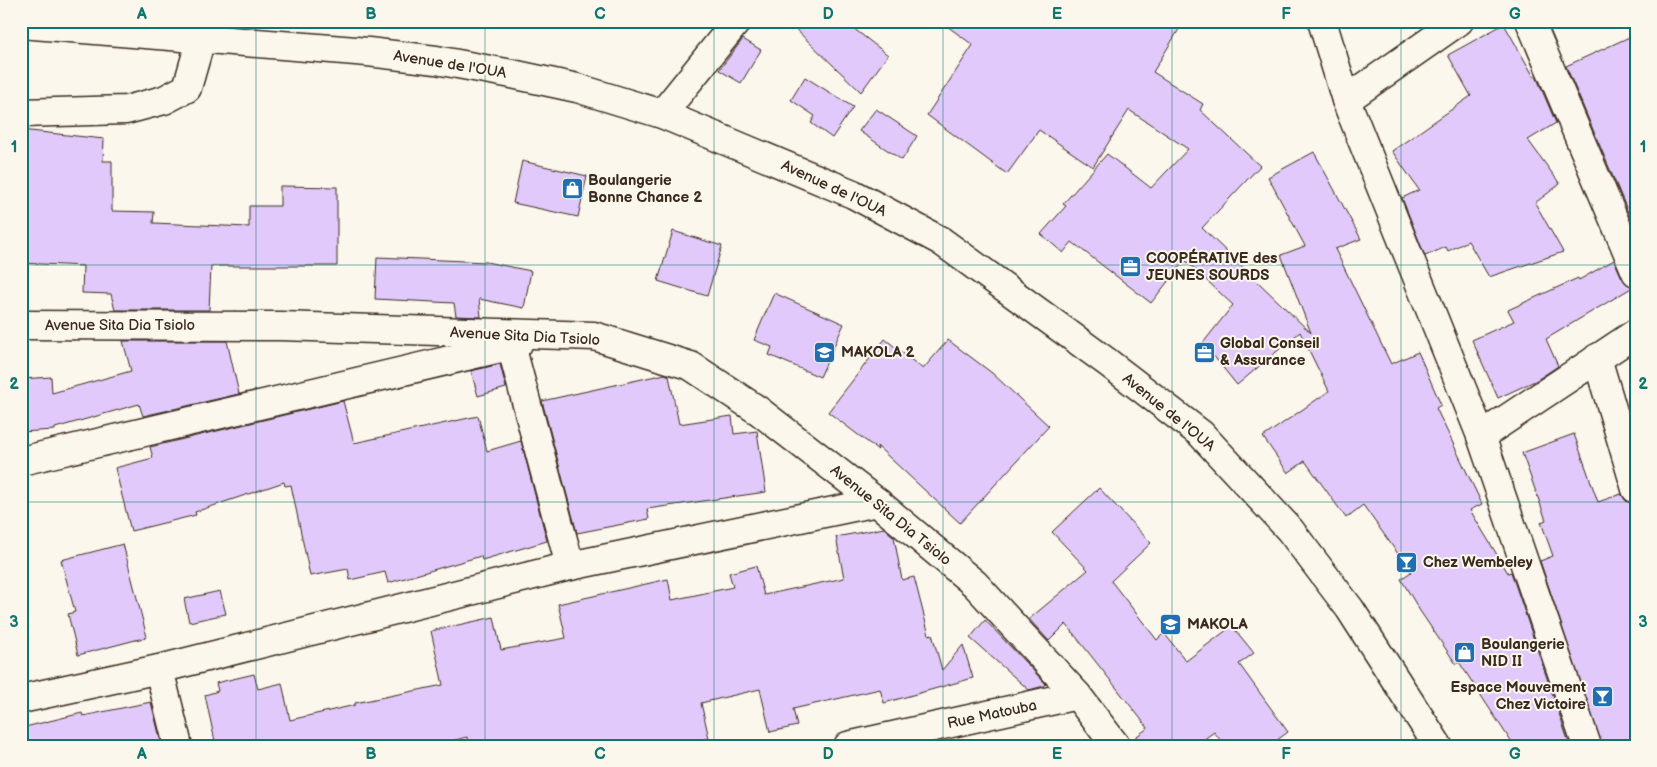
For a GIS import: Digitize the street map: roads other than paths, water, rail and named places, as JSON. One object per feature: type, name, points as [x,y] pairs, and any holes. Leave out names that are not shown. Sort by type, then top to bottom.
[{"type":"street","points":[[662,114],[737,21]]},
{"type":"street","points":[[1322,21],[1346,100],[1481,436],[1587,746]]},
{"type":"street","points":[[1346,100],[1460,21]]},
{"type":"street","points":[[1530,21],[1636,272]]},
{"type":"street","name":"Avenue de l'OUA","points":[[24,23],[121,27],[200,38],[436,60],[577,88],[662,114],[852,194],[942,242],[1100,356],[1201,434],[1290,530],[1344,601],[1438,746]]},
{"type":"street","points":[[21,113],[126,110],[164,100],[187,88],[200,38]]},
{"type":"street","name":"Avenue Sita Dia Tsiolo","points":[[21,325],[280,326],[594,336],[690,366],[760,411],[877,502],[975,584],[1077,695],[1116,746]]},
{"type":"street","points":[[1481,436],[1636,333]]},
{"type":"street","points":[[21,460],[511,345],[594,336]]},
{"type":"street","points":[[511,345],[570,566]]},
{"type":"street","points":[[1597,358],[1636,489]]},
{"type":"street","points":[[21,699],[159,669],[570,566],[877,502]]},
{"type":"street","points":[[159,669],[178,746]]},
{"type":"street","name":"Rue Matouba","points":[[848,746],[1077,695]]},
{"type":"place","name":"Boulangerie Bonne Chance 2","points":[[572,189]]},
{"type":"place","name":"COOPÉRATIVE des JEUNES SOURDS","points":[[1130,267]]},
{"type":"place","name":"MAKOLA 2","points":[[825,352]]},
{"type":"place","name":"Global Conseil & Assurance","points":[[1204,352]]},
{"type":"place","name":"Chez Wembeley","points":[[1407,562]]},
{"type":"place","name":"MAKOLA","points":[[1171,624]]},
{"type":"place","name":"Boulangerie NID II","points":[[1465,653]]},
{"type":"place","name":"Espace Mouvement Chez Victoire","points":[[1602,696]]}]
